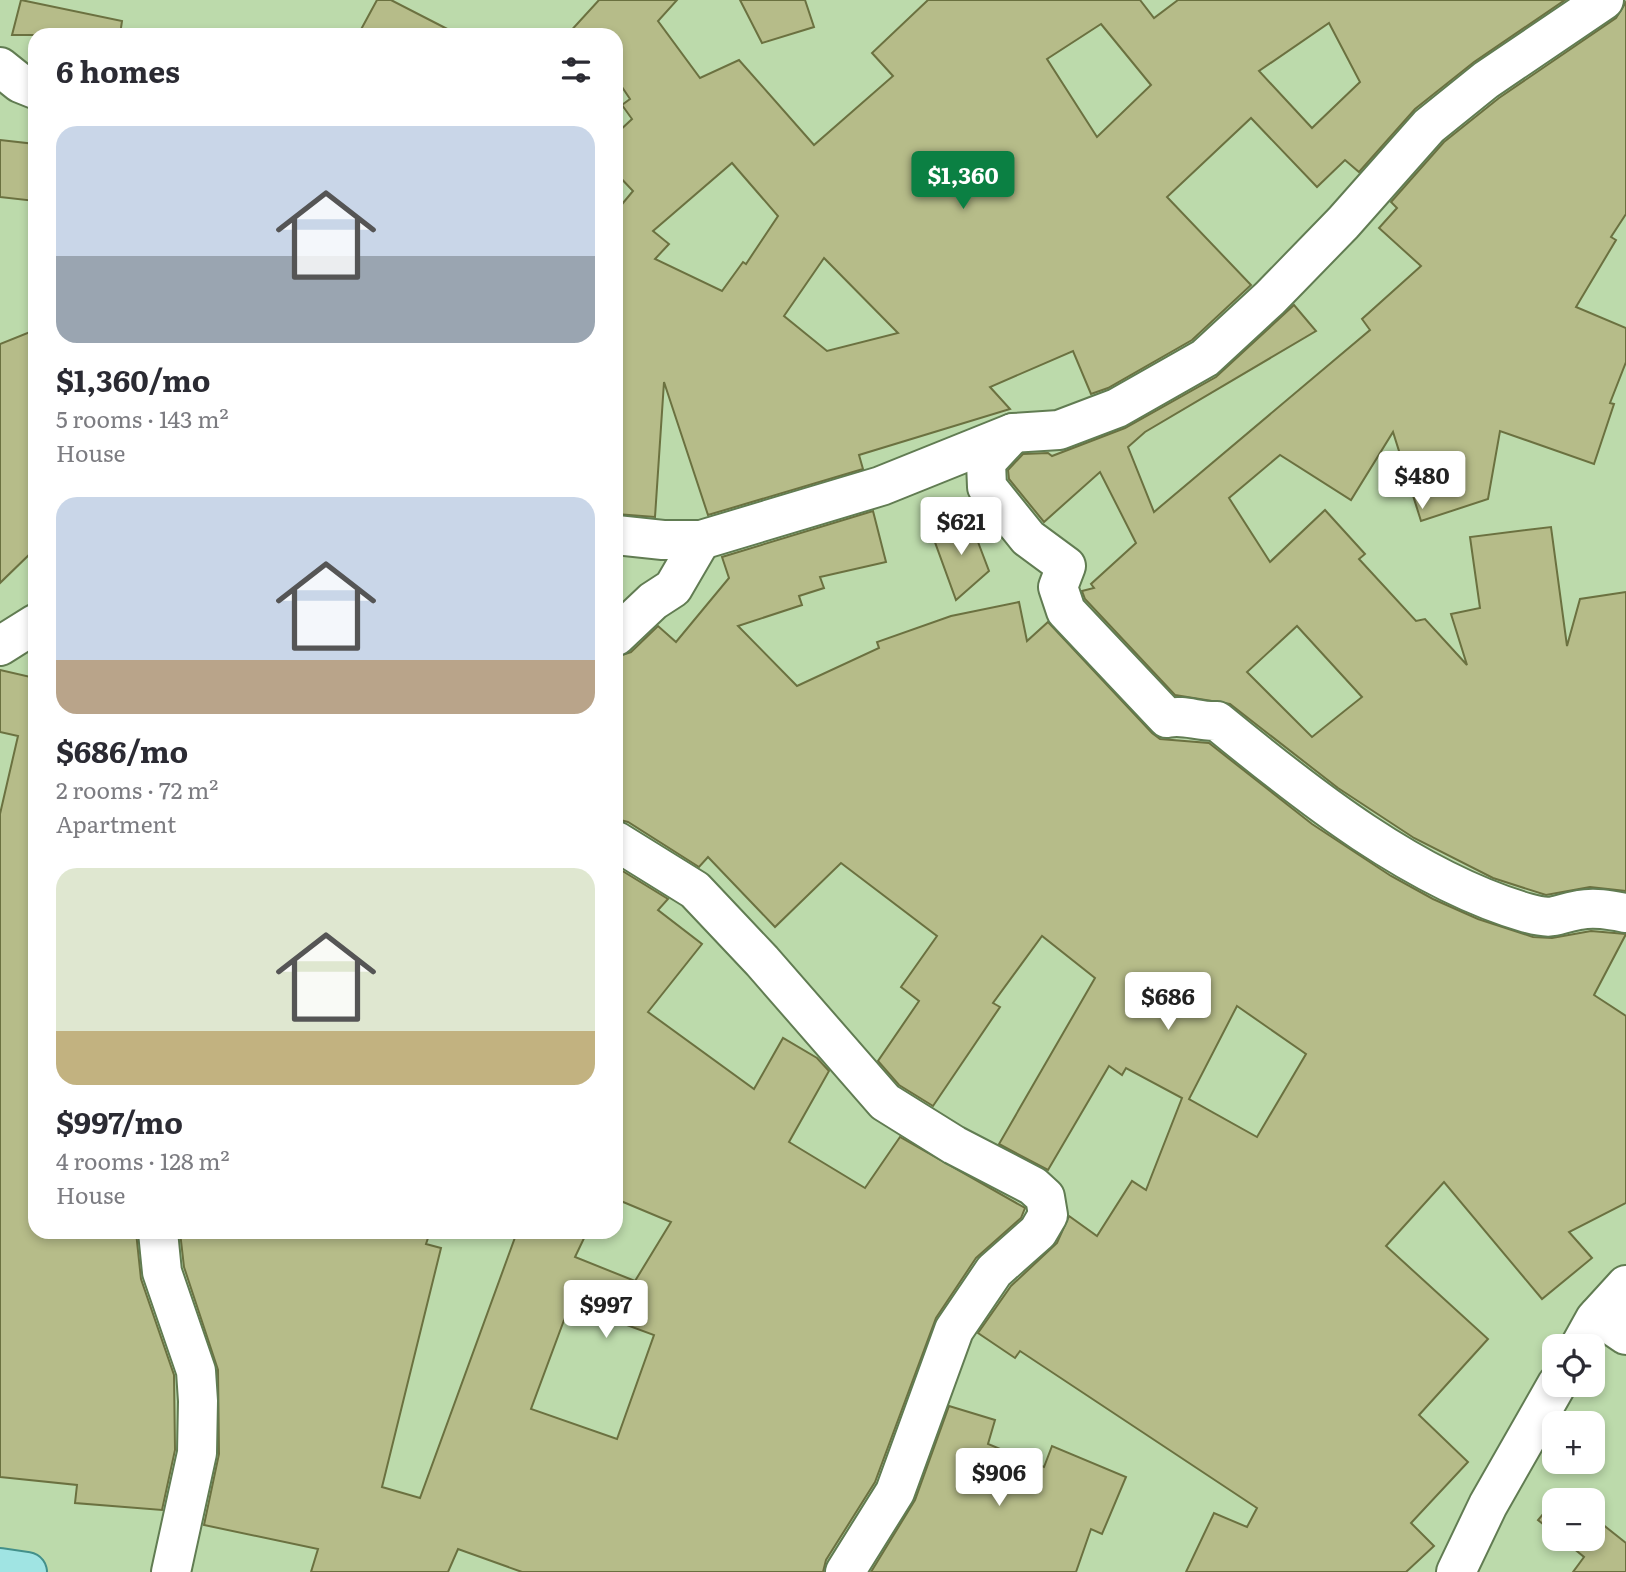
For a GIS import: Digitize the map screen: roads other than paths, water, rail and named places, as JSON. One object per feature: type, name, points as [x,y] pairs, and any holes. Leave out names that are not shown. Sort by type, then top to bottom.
[{"type":"main road","points":[[0,1568],[27,1572]]},
{"type":"street","points":[[623,536],[701,540],[881,486],[1013,433],[1059,430],[1117,408],[1205,358],[1270,298],[1429,126],[1486,80],[1604,0]]},
{"type":"street","points":[[0,67],[28,86]]},
{"type":"street","points":[[1013,433],[986,461],[986,487],[1028,538],[1066,566],[1058,587],[1066,611],[1167,718],[1182,715],[1197,722],[1217,722],[1330,813],[1459,887],[1527,913],[1553,919],[1577,910],[1605,909],[1626,913]]},
{"type":"street","points":[[623,629],[653,601],[673,588],[701,540]]},
{"type":"street","points":[[0,646],[28,628]]},
{"type":"street","points":[[623,845],[695,890],[762,961],[885,1102],[954,1145],[1033,1186],[1045,1197],[1048,1214],[1038,1232],[994,1271],[954,1329],[895,1492],[845,1572]]},
{"type":"street","points":[[160,1239],[162,1272],[196,1371],[198,1401],[197,1453],[171,1572]]},
{"type":"street","points":[[1601,1332],[1626,1285]]},
{"type":"street","points":[[1456,1572],[1488,1505],[1550,1397]]}]
